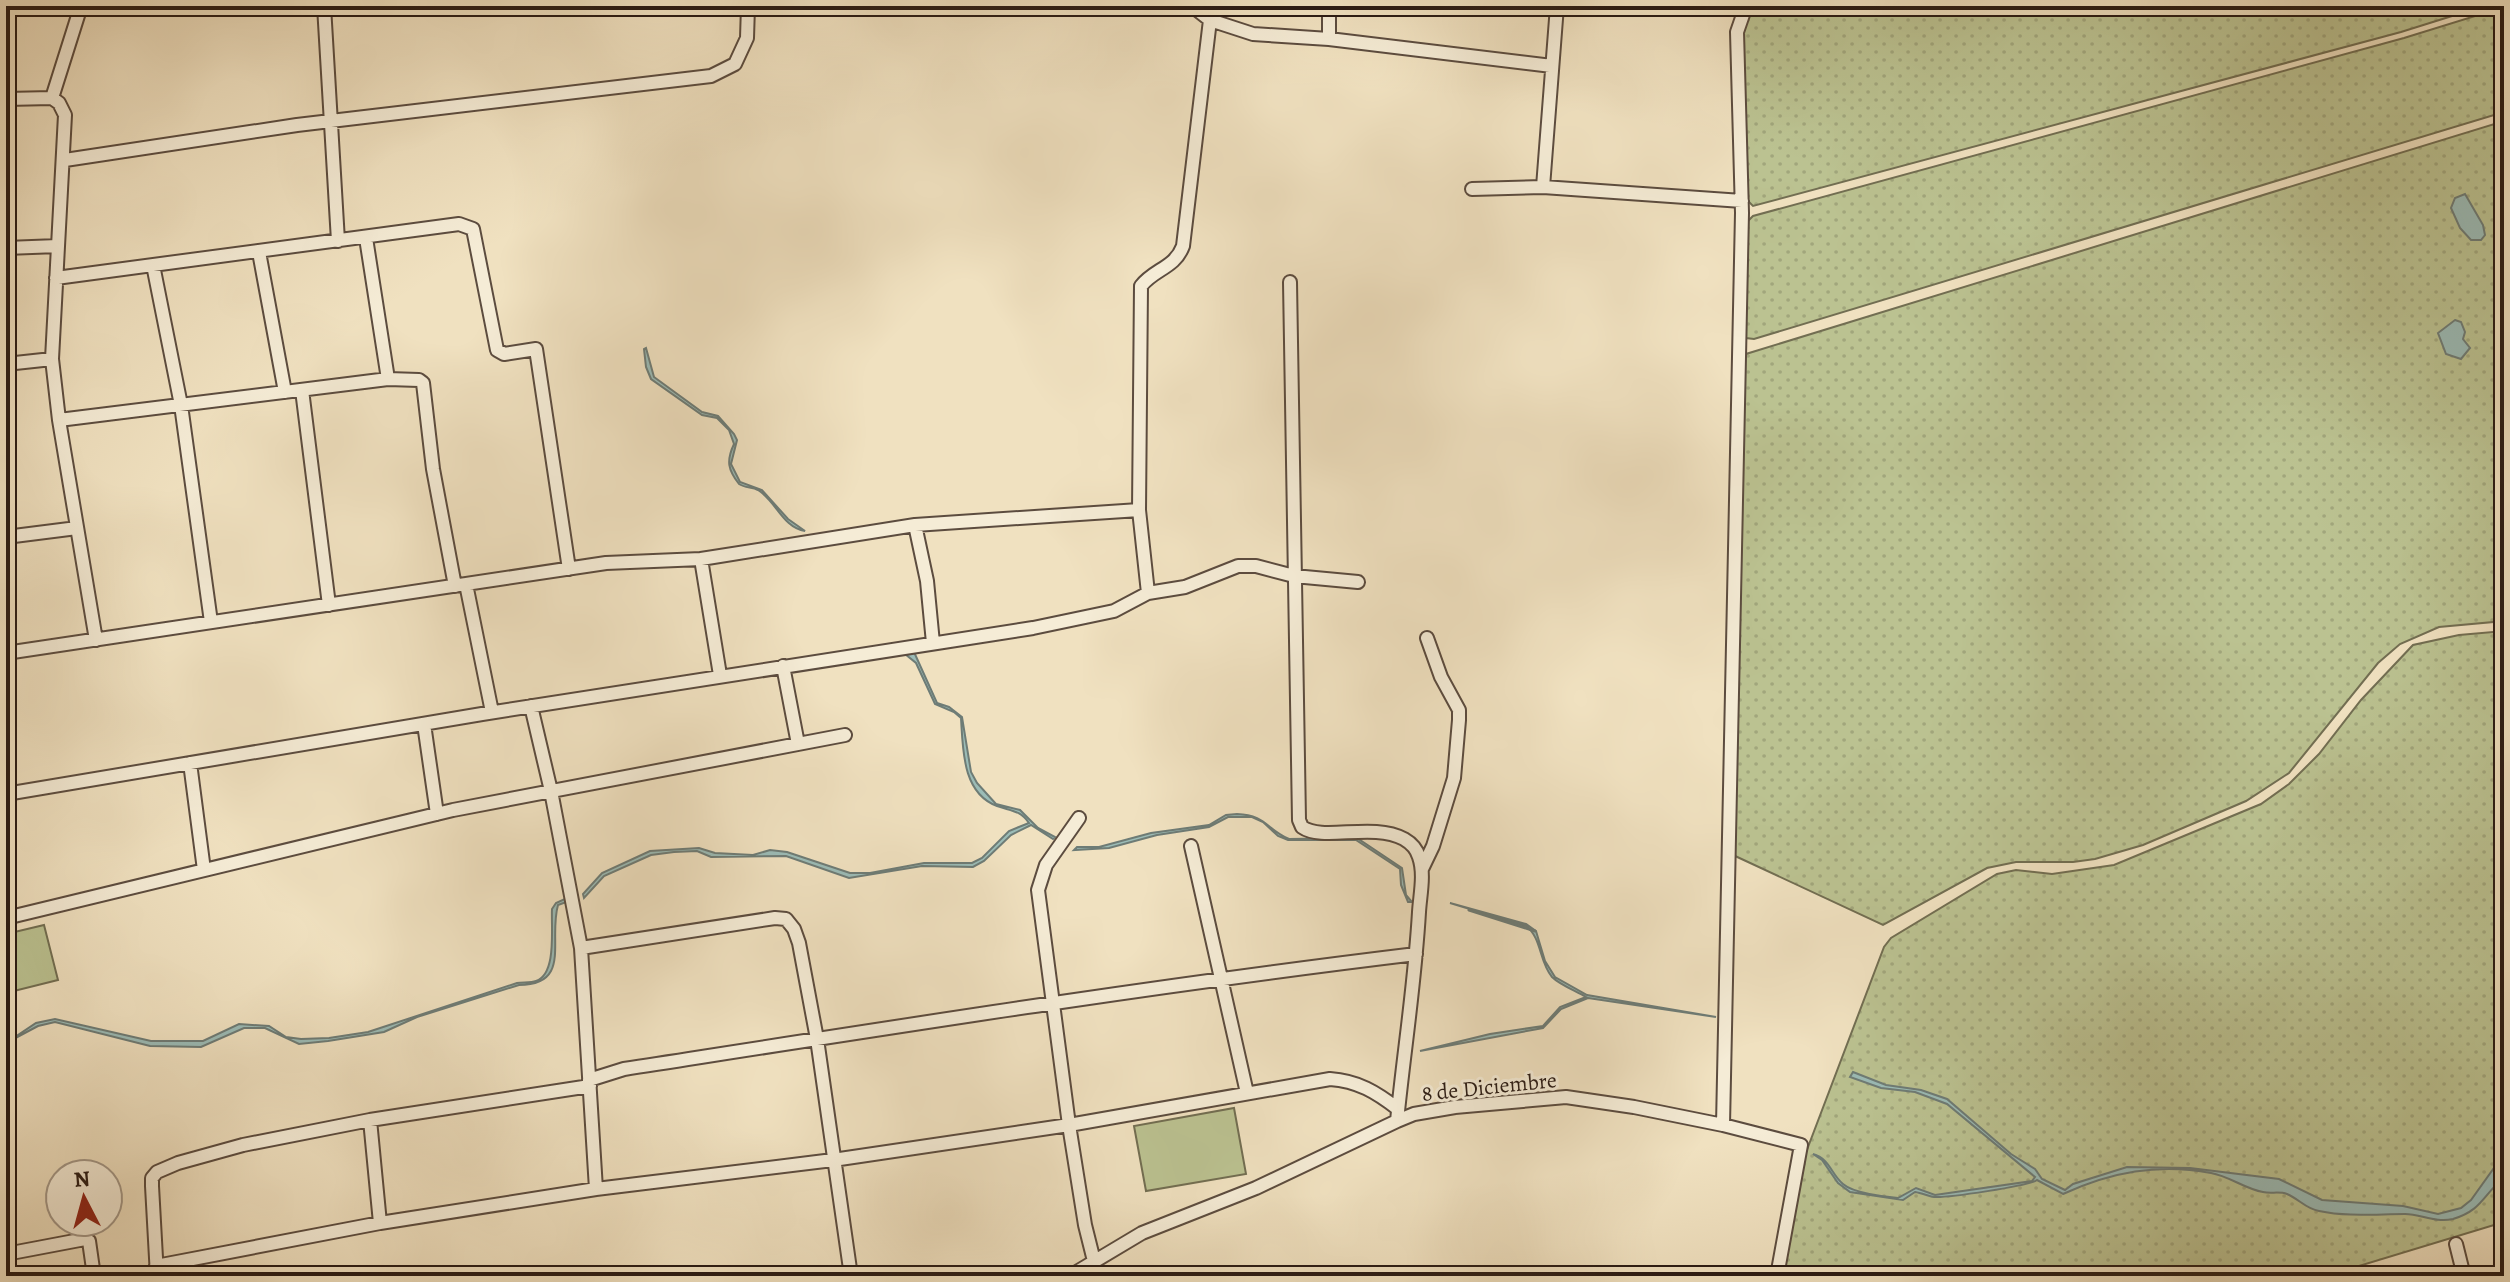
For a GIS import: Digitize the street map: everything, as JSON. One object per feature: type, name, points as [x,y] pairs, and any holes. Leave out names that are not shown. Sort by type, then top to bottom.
[{"type":"street","points":[[52,98],[81,6]]},
{"type":"street","points":[[324,6],[338,241]]},
{"type":"street","points":[[65,160],[211,136],[711,76],[735,64],[747,38],[748,6]]},
{"type":"street","points":[[1192,6],[1210,20],[1253,34],[1329,39],[1552,66]]},
{"type":"street","points":[[1329,6],[1329,39]]},
{"type":"street","points":[[1543,187],[1557,6]]},
{"type":"street","points":[[1723,1125],[1742,201],[1737,32],[1746,6]]},
{"type":"street","points":[[1148,593],[1139,510],[1141,286],[1148,277],[1179,257],[1183,246],[1210,20]]},
{"type":"street","points":[[6,99],[52,98],[59,103],[65,115],[52,359],[59,420],[96,640]]},
{"type":"street","points":[[1472,189],[1543,187],[1742,201]]},
{"type":"street","points":[[56,278],[459,224],[473,229],[497,350],[504,354],[536,349],[569,569]]},
{"type":"street","points":[[366,238],[388,379]]},
{"type":"street","points":[[6,248],[58,246]]},
{"type":"street","points":[[259,252],[285,392]]},
{"type":"street","points":[[153,265],[181,405],[211,622]]},
{"type":"street","points":[[1290,282],[1300,824],[1307,831],[1315,833],[1372,830],[1402,838],[1412,844],[1419,855],[1422,869],[1416,954],[1397,1115]]},
{"type":"street","points":[[6,364],[52,359]]},
{"type":"street","points":[[59,420],[388,379],[419,380],[423,383],[433,469],[492,712]]},
{"type":"street","points":[[302,390],[329,605]]},
{"type":"street","points":[[6,653],[606,563],[701,559],[915,525],[1139,510]]},
{"type":"street","points":[[915,525],[927,581],[933,643]]},
{"type":"street","points":[[6,537],[77,528]]},
{"type":"street","points":[[701,559],[720,675]]},
{"type":"street","points":[[6,794],[720,675],[1033,628],[1114,611],[1148,593],[1185,587],[1238,566],[1256,566],[1294,576],[1358,582]]},
{"type":"street","points":[[1422,869],[1433,846],[1454,778],[1459,720],[1459,710],[1441,677],[1427,638]]},
{"type":"street","points":[[783,666],[798,744]]},
{"type":"street","points":[[531,706],[581,948],[596,1189]]},
{"type":"street","points":[[424,724],[437,814]]},
{"type":"street","points":[[6,918],[437,814],[845,735]]},
{"type":"street","points":[[190,763],[204,870]]},
{"type":"street","points":[[1079,818],[1046,865],[1038,890],[1069,1125],[1094,1261]]},
{"type":"street","points":[[1191,846],[1247,1093]]},
{"type":"street","points":[[581,948],[775,918],[786,919],[799,943],[817,1039],[851,1276]]},
{"type":"street","points":[[1397,1115],[1375,1091],[1345,1080],[1330,1079],[1069,1125],[833,1160],[596,1189],[380,1223],[156,1271],[152,1178],[157,1172],[178,1163],[243,1145],[589,1083],[624,1069],[1221,977],[1416,954]]},
{"type":"street","name":"8 de Diciembre","points":[[1070,1276],[1142,1233],[1256,1188],[1397,1115],[1566,1097],[1723,1125],[1801,1145],[1777,1276]]},
{"type":"street","points":[[370,1120],[380,1223]]},
{"type":"street","points":[[6,1254],[85,1239],[89,1241],[94,1276]]},
{"type":"street","points":[[2456,1244],[2464,1276]]},
{"type":"green space","points":[[1752,6],[2484,6],[2401,32],[1753,206],[1747,200],[1743,34]]},
{"type":"green space","points":[[2504,7],[2504,112],[1754,339],[1746,338],[1746,223],[1753,216],[2404,38]]},
{"type":"green space","points":[[2504,121],[2504,621],[2439,627],[2400,644],[2378,663],[2289,773],[2246,801],[2143,845],[2095,859],[2016,862],[1987,868],[1883,925],[1733,855],[1746,354]]},
{"type":"green space","points":[[2504,631],[2504,1222],[2326,1276],[1783,1276],[1805,1155],[1884,947],[1891,938],[1997,874],[2016,870],[2052,874],[2114,865],[2261,804],[2289,784],[2319,754],[2361,700],[2413,645],[2459,635]]},
{"type":"green space","points":[[44,925],[58,980],[6,993],[6,934]]},
{"type":"green space","points":[[1234,1108],[1246,1174],[1146,1191],[1134,1126]]},
{"type":"water","points":[[2465,194],[2483,225],[2485,235],[2481,240],[2471,240],[2460,228],[2451,208],[2455,198]]},
{"type":"water","points":[[2455,320],[2461,322],[2465,332],[2463,339],[2470,348],[2461,359],[2446,354],[2438,333]]},
{"type":"water","points":[[646,348],[654,377],[702,412],[718,416],[734,434],[737,440],[731,464],[740,482],[762,490],[788,519],[805,531],[785,520],[758,490],[739,484],[729,465],[734,444],[729,430],[717,418],[702,415],[651,379],[646,367]]},
{"type":"water","points":[[914,652],[937,703],[962,717],[971,772],[977,783],[996,804],[1020,810],[1038,828],[1055,837],[1053,839],[1031,825],[1011,835],[984,861],[973,867],[922,866],[849,878],[786,856],[711,857],[697,851],[674,852],[651,855],[604,876],[584,898],[583,894],[602,873],[650,851],[699,848],[715,853],[753,855],[770,850],[787,852],[850,873],[870,873],[924,863],[972,863],[982,858],[1009,831],[1029,823],[1019,813],[985,800],[977,791],[967,769],[961,718],[935,704],[916,663],[905,654]]},
{"type":"water","points":[[1226,815],[1247,815],[1254,817],[1262,822],[1252,817],[1228,817],[1209,827],[1157,835],[1109,848],[1074,850],[1077,847],[1099,847],[1151,833],[1209,825]]},
{"type":"water","points":[[1264,823],[1289,839],[1357,838],[1402,868],[1406,895],[1412,902],[1408,902],[1401,885],[1400,869],[1356,840],[1288,840],[1278,836]]},
{"type":"water","points":[[569,897],[569,901],[558,905],[555,958],[546,977],[535,983],[519,985],[417,1017],[384,1032],[299,1044],[265,1028],[244,1028],[201,1047],[150,1046],[55,1022],[38,1026],[6,1043],[36,1023],[55,1019],[151,1041],[203,1041],[239,1024],[269,1026],[286,1037],[301,1039],[368,1032],[543,977],[552,950],[552,909],[556,903]]},
{"type":"water","points":[[1450,903],[1526,924],[1536,931],[1545,961],[1555,977],[1587,995],[1716,1017],[1588,998],[1561,1009],[1543,1028],[1420,1051],[1490,1034],[1543,1026],[1560,1007],[1586,997],[1552,977],[1545,964],[1535,937],[1526,926]]},
{"type":"water","points":[[1853,1072],[1886,1085],[1921,1090],[1947,1099],[2011,1154],[2035,1169],[2042,1179],[2065,1190],[2073,1184],[2127,1167],[2190,1168],[2279,1179],[2322,1200],[2403,1206],[2438,1214],[2461,1208],[2471,1200],[2496,1165],[2504,1145],[2504,1178],[2471,1211],[2446,1220],[2411,1214],[2351,1215],[2319,1211],[2284,1193],[2266,1193],[2211,1173],[2172,1169],[2117,1175],[2063,1194],[2037,1180],[2004,1188],[1954,1196],[1934,1197],[1915,1192],[1903,1200],[1850,1192],[1813,1154],[1823,1159],[1848,1187],[1898,1198],[1916,1188],[1935,1195],[2032,1181],[2035,1177],[1947,1104],[1915,1092],[1881,1088],[1850,1077]]},
{"type":"waterway","points":[[1469,910],[1535,931]]}]
